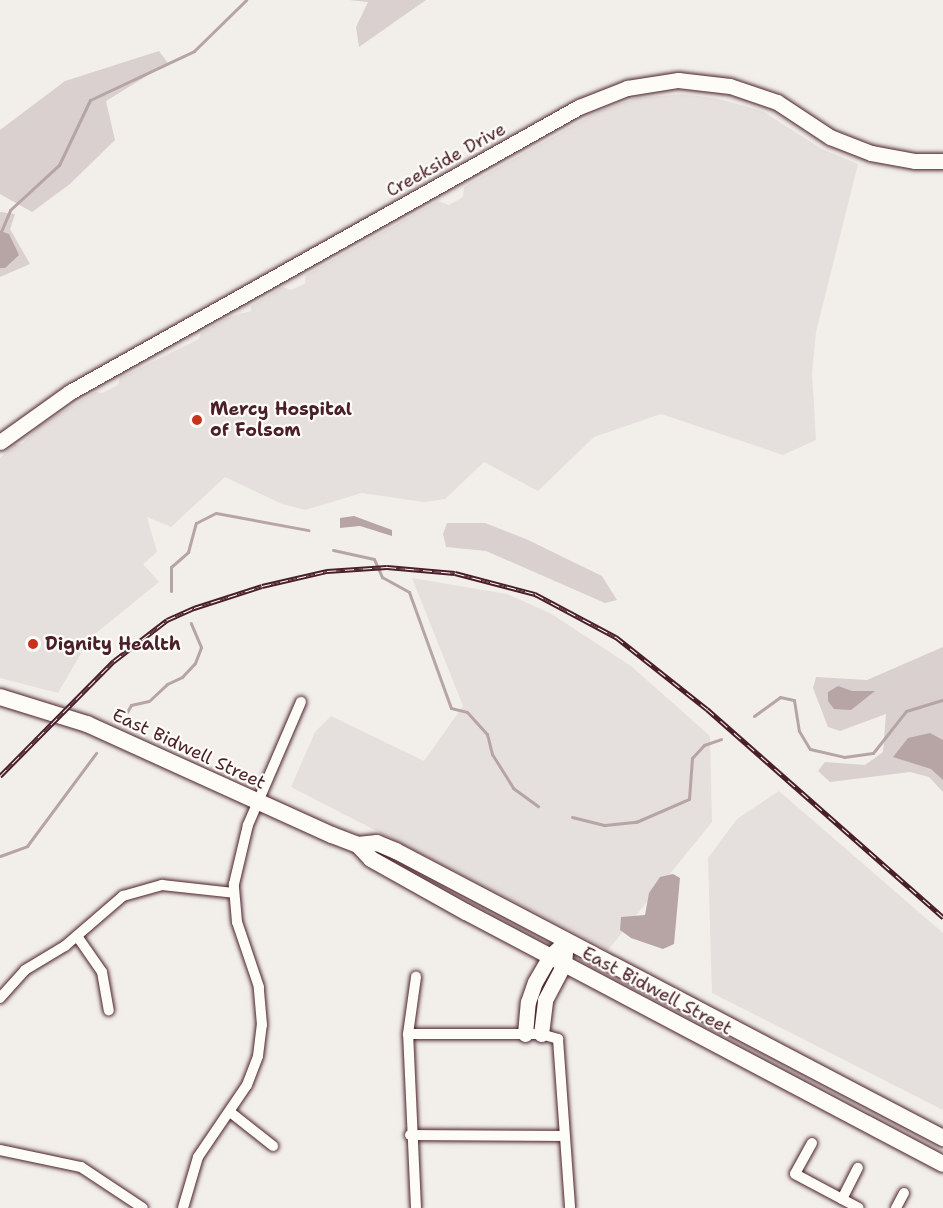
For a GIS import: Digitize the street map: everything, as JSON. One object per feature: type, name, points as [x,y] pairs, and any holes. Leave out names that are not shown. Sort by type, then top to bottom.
[{"type":"main road","name":"East Bidwell Street","points":[[0,697],[87,724],[129,741],[258,803],[358,845],[371,859],[943,1164]]},
{"type":"main road","name":"East Bidwell Street","points":[[358,845],[377,843],[396,851],[943,1138]]},
{"type":"main road","points":[[644,1006],[703,1024],[756,1053],[767,1055],[776,1051],[783,1066],[810,1081],[840,1109]]},
{"type":"street","name":"Creekside Drive","points":[[0,442],[70,392],[579,107],[627,88],[678,80],[730,86],[777,102],[830,137],[871,153],[915,161],[943,161]]},
{"type":"street","points":[[183,1208],[198,1157],[230,1112],[253,1071],[262,1025],[259,987],[237,922],[234,892],[242,841],[301,702]]},
{"type":"street","points":[[0,998],[25,970],[77,936],[112,903],[148,887],[175,885],[234,892]]},
{"type":"street","points":[[77,936],[102,972],[109,1010]]},
{"type":"street","points":[[533,1034],[557,960],[566,942]]},
{"type":"street","points":[[416,977],[408,1034],[410,1135],[416,1208]]},
{"type":"street","points":[[408,1034],[554,1036],[561,1045],[563,1136],[570,1208]]},
{"type":"street","points":[[230,1112],[273,1146]]},
{"type":"street","points":[[410,1135],[563,1136]]},
{"type":"street","points":[[812,1143],[795,1174],[859,1208]]},
{"type":"street","points":[[0,1150],[81,1167],[143,1208]]},
{"type":"street","points":[[842,1199],[858,1168]]},
{"type":"street","points":[[896,1208],[904,1193]]},
{"type":"shaded area","points":[[349,0],[426,0],[359,47],[356,27],[368,2]]},
{"type":"shaded area","points":[[159,51],[168,63],[106,101],[115,140],[70,184],[32,212],[0,194],[0,130],[65,81]]},
{"type":"shaded area","points":[[681,94],[715,98],[762,111],[822,149],[858,164],[816,332],[812,373],[816,440],[783,455],[661,414],[594,437],[538,491],[484,462],[445,499],[424,502],[362,493],[305,510],[282,504],[225,477],[171,527],[147,517],[157,552],[143,564],[159,582],[90,638],[58,693],[0,678],[0,458],[14,445],[22,444],[39,426],[95,392],[102,393],[118,385],[120,378],[199,339],[201,333],[229,317],[251,311],[251,306],[283,287],[291,290],[305,284],[306,275],[438,201],[449,205],[463,197],[464,187],[599,111],[637,98]]},
{"type":"shaded area","points":[[0,212],[15,214],[10,229],[30,264],[0,277]]},
{"type":"shaded area","points":[[0,231],[9,234],[19,255],[5,268],[0,268]]},
{"type":"shaded area","points":[[354,516],[392,530],[392,536],[360,526],[340,528],[340,518]]},
{"type":"shaded area","points":[[447,523],[485,523],[526,539],[602,576],[617,600],[605,603],[486,551],[446,547],[443,534]]},
{"type":"shaded area","points":[[412,578],[507,594],[550,613],[631,666],[710,736],[712,822],[608,950],[291,787],[315,732],[331,716],[424,761],[463,706]]},
{"type":"shaded area","points":[[943,647],[943,792],[929,777],[910,772],[830,782],[818,771],[825,762],[865,765],[883,752],[886,714],[840,731],[828,727],[813,688],[816,677],[867,680]]},
{"type":"shaded area","points":[[838,686],[852,691],[875,691],[851,710],[834,709],[828,701],[828,692]]},
{"type":"shaded area","points":[[930,733],[943,740],[943,780],[931,769],[893,757],[908,738]]},
{"type":"shaded area","points":[[779,791],[943,933],[943,1110],[712,993],[708,858],[737,819]]},
{"type":"shaded area","points":[[673,874],[680,878],[674,944],[663,949],[631,938],[620,930],[621,917],[645,915],[649,893],[660,877]]},
{"type":"waterway","points":[[0,234],[10,210],[59,165],[90,100],[194,51],[246,0]]},
{"type":"waterway","points":[[171,591],[171,567],[188,552],[196,523],[216,513],[308,530]]},
{"type":"waterway","points":[[333,550],[374,559],[382,577],[409,592],[451,708],[467,712],[487,734],[492,754],[513,788],[538,806]]},
{"type":"waterway","points":[[127,712],[131,705],[149,701],[167,684],[182,677],[195,663],[201,647],[191,623]]},
{"type":"waterway","points":[[754,716],[780,697],[794,700],[799,731],[810,749],[844,757],[873,753],[906,711],[943,700]]},
{"type":"waterway","points":[[572,817],[605,825],[636,822],[689,799],[692,758],[704,745],[721,739]]},
{"type":"waterway","points":[[0,856],[27,846],[96,753]]},
{"type":"railway","points":[[0,776],[114,661],[167,620],[194,608],[262,586],[327,571],[387,567],[455,573],[535,594],[616,637],[707,709],[943,917]]},
{"type":"place","name":"Mercy Hospital of Folsom","points":[[197,420]]},
{"type":"place","name":"Dignity Health","points":[[33,644]]}]
